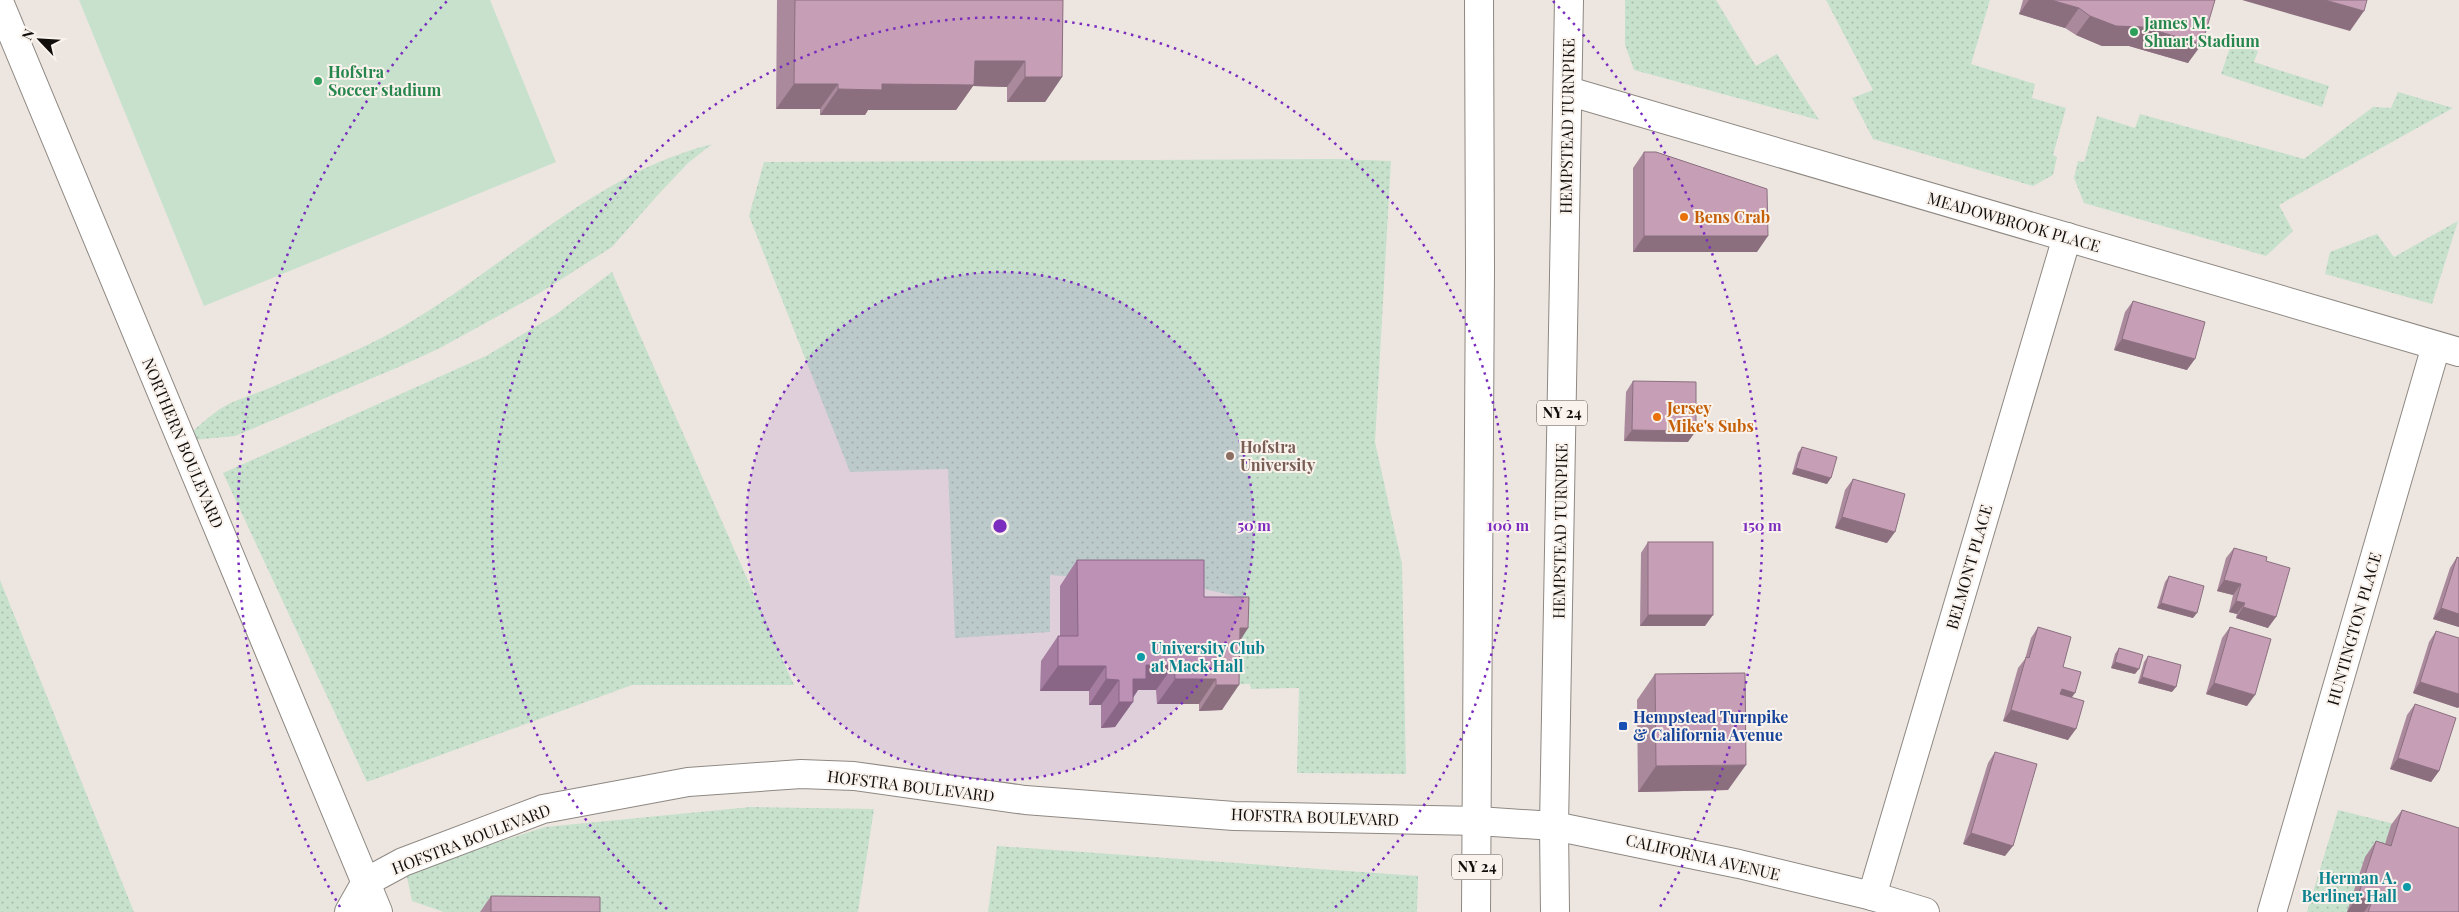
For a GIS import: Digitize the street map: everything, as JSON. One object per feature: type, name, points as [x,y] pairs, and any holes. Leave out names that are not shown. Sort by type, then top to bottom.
[{"type":"street","name":"NY 24","points":[[1476,912],[1480,280],[1479,0]]},
{"type":"street","name":"HEMPSTEAD TURNPIKE","points":[[1555,912],[1554,826],[1570,0]]},
{"type":"street","name":"NORTHERN BOULEVARD","points":[[0,4],[378,912]]},
{"type":"street","name":"MEADOWBROOK PLACE","points":[[1568,91],[2448,349]]},
{"type":"street","name":"BELMONT PLACE","points":[[1872,896],[2066,237]]},
{"type":"street","name":"HUNTINGTON PLACE","points":[[2272,912],[2448,349]]},
{"type":"street","name":"HOFSTRA BOULEVARD","points":[[366,882],[403,862],[543,809],[688,782],[801,774],[854,776],[1025,800],[1234,816],[1478,822]]},
{"type":"street","name":"CALIFORNIA AVENUE","points":[[1478,822],[1554,826],[1739,864],[1872,896],[1925,912]]},
{"type":"street","points":[[349,912],[366,882]]},
{"type":"green space","name":"Hofstra Soccer stadium","points":[[79,0],[490,0],[556,162],[204,306]]},
{"type":"green space","points":[[1625,0],[1716,0],[1756,66],[1777,54],[1819,120],[1634,70],[1625,45]]},
{"type":"green space","points":[[1826,0],[1990,0],[1971,64],[2035,84],[2032,98],[2066,108],[2053,155],[2057,157],[2053,175],[2033,186],[1873,139],[1852,98],[1873,90]]},
{"type":"green space","points":[[2232,42],[2258,51],[2254,62],[2329,86],[2322,107],[2221,74]]},
{"type":"green space","points":[[2398,92],[2453,108],[2279,205],[2293,231],[2266,256],[2084,203],[2074,178],[2078,161],[2084,162],[2097,116],[2135,128],[2140,114],[2304,159],[2373,107],[2391,108]]},
{"type":"green space","points":[[712,144],[688,163],[612,247],[538,294],[440,348],[235,436],[182,441],[210,416],[226,405],[337,359],[400,328],[476,279],[550,225],[628,177],[669,158]]},
{"type":"green space","points":[[1338,159],[1391,161],[1375,442],[1402,564],[1406,774],[1297,773],[1299,688],[1251,689],[1250,684],[1238,684],[1235,596],[1186,585],[1050,575],[1050,632],[955,638],[948,469],[850,472],[749,216],[764,162]]},
{"type":"green space","points":[[2458,221],[2432,304],[2325,274],[2330,252],[2377,234],[2394,257]]},
{"type":"green space","points":[[612,272],[794,685],[632,685],[367,782],[223,473],[486,356],[555,315]]},
{"type":"green space","points":[[0,580],[134,912],[0,912]]},
{"type":"green space","points":[[751,807],[874,809],[858,912],[444,912],[412,901],[406,872],[545,827]]},
{"type":"green space","points":[[2338,810],[2419,830],[2380,862],[2365,857],[2348,912],[2307,912]]},
{"type":"green space","points":[[997,846],[1418,876],[1417,912],[988,912]]},
{"type":"building","points":[[795,0],[1063,0],[1062,77],[1025,77],[1025,61],[975,61],[974,85],[882,84],[882,90],[838,89],[838,84],[794,84]]},
{"type":"building","points":[[2051,0],[2215,0],[2202,44],[2143,27],[2116,26],[2090,16],[2079,8]]},
{"type":"building","points":[[2325,0],[2367,0],[2364,11]]},
{"type":"building","points":[[1644,152],[1656,152],[1767,189],[1768,236],[1644,236]]},
{"type":"building","points":[[2133,301],[2205,322],[2195,359],[2122,339]]},
{"type":"building","name":"Jersey Mike's Subs","points":[[1633,381],[1696,382],[1696,431],[1632,430]]},
{"type":"building","points":[[1802,447],[1837,457],[1831,478],[1796,468]]},
{"type":"building","points":[[1853,479],[1905,494],[1895,532],[1842,517]]},
{"type":"building","points":[[1648,542],[1713,542],[1713,615],[1648,615]]},
{"type":"building","points":[[2234,548],[2267,557],[2266,561],[2290,568],[2276,617],[2243,607],[2245,603],[2236,601],[2241,584],[2224,580]]},
{"type":"building","points":[[2457,557],[2459,558],[2459,614],[2441,608]]},
{"type":"building","name":"University Club at Mack Hall","points":[[1077,560],[1204,560],[1204,597],[1249,597],[1248,628],[1240,628],[1239,685],[1216,685],[1216,679],[1175,679],[1174,665],[1146,665],[1146,679],[1133,679],[1133,702],[1119,702],[1119,680],[1106,679],[1106,666],[1058,666],[1058,636],[1078,636]]},
{"type":"building","points":[[2169,576],[2204,586],[2197,613],[2161,603]]},
{"type":"building","points":[[2038,627],[2071,637],[2063,667],[2081,672],[2075,693],[2062,689],[2060,694],[2084,701],[2076,729],[2011,710],[2026,657],[2029,658]]},
{"type":"building","points":[[2230,627],[2271,639],[2255,695],[2214,683]]},
{"type":"building","points":[[2436,631],[2459,638],[2459,694],[2420,682]]},
{"type":"building","points":[[2119,648],[2143,655],[2139,669],[2115,662]]},
{"type":"building","points":[[2148,656],[2181,665],[2176,687],[2142,677]]},
{"type":"building","points":[[1745,673],[1746,765],[1656,766],[1655,674]]},
{"type":"building","points":[[2415,704],[2456,718],[2439,771],[2398,758]]},
{"type":"building","points":[[1995,752],[2037,764],[2013,846],[1971,833]]},
{"type":"building","name":"Herman A. Berliner Hall","points":[[2402,810],[2459,828],[2459,912],[2368,912],[2372,901],[2358,896],[2376,841],[2391,846]]},
{"type":"building","points":[[491,896],[600,897],[600,912],[491,912]]},
{"type":"place","name":"James M. Shuart Stadium","points":[[2134,32]]},
{"type":"place","name":"Hofstra Soccer stadium","points":[[318,81]]},
{"type":"place","name":"Bens Crab","points":[[1684,217]]},
{"type":"place","name":"Jersey Mike's Subs","points":[[1657,417]]},
{"type":"place","name":"Hofstra University","points":[[1230,456]]},
{"type":"place","name":"University Club at Mack Hall","points":[[1141,657]]},
{"type":"place","name":"Hempstead Turnpike & California Avenue","points":[[1623,726]]},
{"type":"place","name":"Herman A. Berliner Hall","points":[[2407,887]]}]
